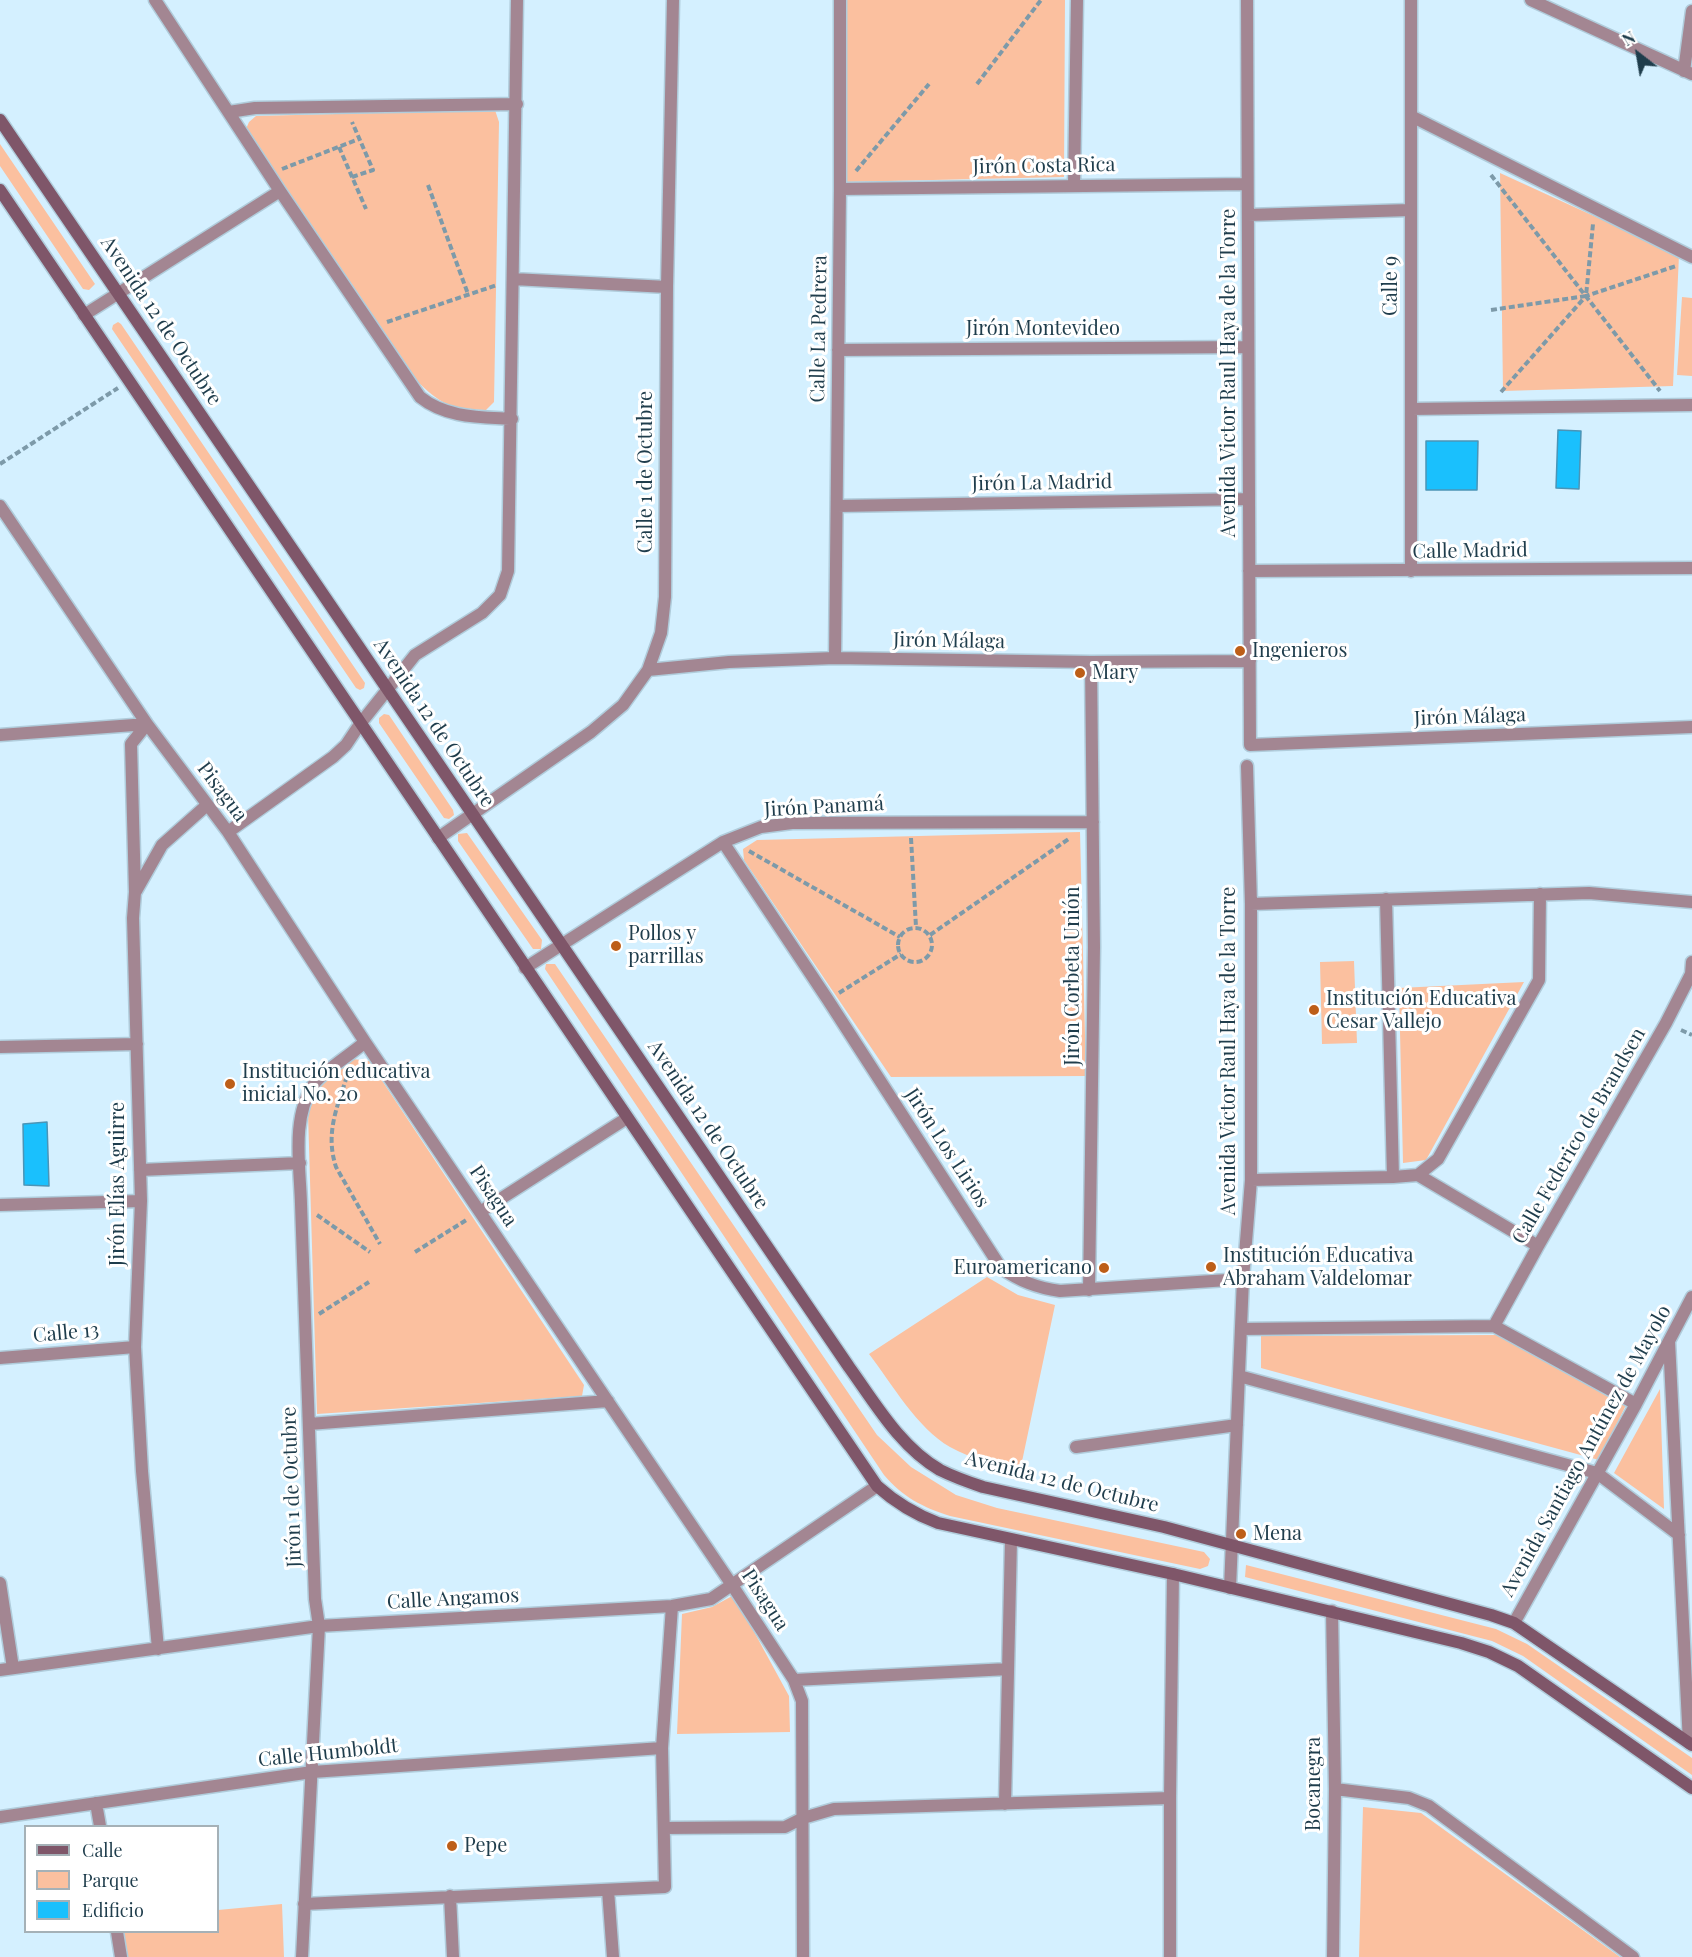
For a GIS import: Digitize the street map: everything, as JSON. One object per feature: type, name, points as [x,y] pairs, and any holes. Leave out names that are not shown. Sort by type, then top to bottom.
[{"type":"main road","name":"Avenida 12 de Octubre","points":[[0,120],[849,1366],[892,1426],[920,1456],[959,1479],[983,1487],[1164,1527],[1514,1623],[1690,1744]]},
{"type":"main road","points":[[0,190],[877,1486],[895,1502],[915,1514],[938,1523],[1230,1587],[1489,1652],[1518,1666],[1692,1788]]},
{"type":"street","points":[[155,0],[280,191],[420,397],[432,407],[466,416],[512,419]]},
{"type":"street","points":[[228,832],[333,757],[346,745],[415,655],[482,613],[500,595],[508,571],[517,0]]},
{"type":"street","name":"Calle 1 de Octubre","points":[[438,838],[591,732],[623,705],[648,670],[661,633],[665,597],[667,287],[673,0]]},
{"type":"street","name":"Calle La Pedrera","points":[[835,658],[840,0]]},
{"type":"street","points":[[1074,186],[1077,0]]},
{"type":"street","name":"Avenida Victor Raul Haya de la Torre","points":[[1246,0],[1250,745]]},
{"type":"street","name":"Calle 9","points":[[1411,0],[1411,571]]},
{"type":"street","points":[[1531,0],[1688,73],[1692,11]]},
{"type":"street","points":[[229,112],[255,108],[517,104]]},
{"type":"street","points":[[1411,116],[1594,208],[1687,261]]},
{"type":"street","name":"Jirón Costa Rica","points":[[840,189],[1247,184]]},
{"type":"street","points":[[84,315],[280,191]]},
{"type":"street","points":[[1248,215],[1410,210]]},
{"type":"street","points":[[513,279],[667,287]]},
{"type":"street","name":"Jirón Montevideo","points":[[838,350],[1248,346]]},
{"type":"street","points":[[1411,409],[1692,405]]},
{"type":"street","name":"Jirón La Madrid","points":[[837,507],[1249,499]]},
{"type":"street","name":"Pisagua","points":[[0,506],[147,724],[228,832],[365,1042],[794,1680],[802,1701],[803,1957]]},
{"type":"street","name":"Calle Madrid","points":[[1249,571],[1692,568]]},
{"type":"street","name":"Jirón Málaga","points":[[648,670],[729,662],[835,658],[1091,662],[1250,661]]},
{"type":"street","name":"Jirón Corbeta Unión","points":[[1089,1290],[1094,947],[1091,662]]},
{"type":"street","points":[[0,735],[147,724]]},
{"type":"street","name":"Jirón Elías Aguirre","points":[[147,724],[131,744],[135,892],[133,918],[141,1201],[135,1347],[142,1471],[158,1649]]},
{"type":"street","name":"Jirón Málaga","points":[[1250,745],[1692,727]]},
{"type":"street","name":"Avenida Victor Raul Haya de la Torre","points":[[1230,1587],[1241,1329],[1251,1180],[1251,904],[1247,766]]},
{"type":"street","points":[[135,892],[162,845],[207,805]]},
{"type":"street","name":"Jirón Panamá","points":[[525,968],[725,840],[761,827],[792,823],[1093,822]]},
{"type":"street","name":"Jirón Los Lirios","points":[[725,840],[1001,1268],[1020,1281],[1060,1291],[1244,1279]]},
{"type":"street","points":[[1251,904],[1589,893],[1692,902]]},
{"type":"street","points":[[1251,1180],[1418,1175],[1438,1159],[1539,980],[1540,894]]},
{"type":"street","points":[[1386,900],[1393,1177]]},
{"type":"street","name":"Calle Federico de Brandsen","points":[[1494,1326],[1666,1023],[1690,974],[1692,962]]},
{"type":"street","name":"Jirón 1 de Octubre","points":[[302,1957],[319,1626],[315,1599],[301,1204],[301,1109],[314,1083],[365,1042]]},
{"type":"street","points":[[0,1047],[137,1044]]},
{"type":"street","points":[[480,1212],[627,1118]]},
{"type":"street","points":[[140,1170],[300,1163]]},
{"type":"street","points":[[1418,1175],[1538,1246]]},
{"type":"street","points":[[0,1205],[141,1201]]},
{"type":"street","name":"Avenida Santiago Antúnez de Mayolo","points":[[1514,1623],[1636,1404],[1692,1297]]},
{"type":"street","points":[[1241,1329],[1494,1326],[1636,1404]]},
{"type":"street","points":[[1669,1341],[1690,1744]]},
{"type":"street","name":"Calle 13","points":[[0,1358],[135,1347]]},
{"type":"street","points":[[1239,1376],[1597,1473],[1679,1535]]},
{"type":"street","points":[[309,1424],[608,1401]]},
{"type":"street","points":[[1076,1447],[1237,1425]]},
{"type":"street","name":"Calle Angamos","points":[[0,1670],[319,1626],[672,1606],[711,1599],[877,1486]]},
{"type":"street","points":[[1005,1804],[1011,1540]]},
{"type":"street","points":[[1170,1957],[1173,1574]]},
{"type":"street","points":[[0,1583],[13,1668]]},
{"type":"street","points":[[304,1904],[667,1886],[662,1748],[672,1606]]},
{"type":"street","name":"Bocanegra","points":[[1332,1611],[1335,1790],[1333,1957]]},
{"type":"street","points":[[794,1680],[1008,1668]]},
{"type":"street","name":"Calle Humboldt","points":[[0,1817],[312,1772],[662,1748]]},
{"type":"street","points":[[1335,1790],[1409,1798],[1429,1806],[1633,1957]]},
{"type":"street","points":[[664,1828],[785,1827],[803,1818],[834,1809],[1170,1798]]},
{"type":"street","points":[[96,1803],[100,1825]]},
{"type":"street","points":[[608,1890],[613,1957]]},
{"type":"street","points":[[450,1896],[453,1957]]},
{"type":"street","points":[[117,1933],[121,1957]]},
{"type":"path","points":[[977,84],[1041,0]]},
{"type":"path","points":[[840,189],[929,84]]},
{"type":"path","points":[[345,106],[373,170],[352,177]]},
{"type":"path","points":[[269,174],[359,139]]},
{"type":"path","points":[[339,147],[366,209]]},
{"type":"path","points":[[1490,173],[1672,406]]},
{"type":"path","points":[[428,185],[468,294]]},
{"type":"path","points":[[1486,408],[1586,296],[1594,208]]},
{"type":"path","points":[[1491,310],[1586,296],[1687,261]]},
{"type":"path","points":[[372,327],[513,279]]},
{"type":"path","points":[[0,464],[129,381]]},
{"type":"path","points":[[930,935],[1093,822]]},
{"type":"path","points":[[910,823],[916,927]]},
{"type":"path","points":[[725,840],[900,938]]},
{"type":"path","points":[[916,927],[930,935],[933,946],[931,952],[923,960],[912,962],[906,960],[898,947],[900,938],[906,930],[916,927]]},
{"type":"path","points":[[828,1000],[901,954]]},
{"type":"path","points":[[354,1052],[332,1125],[330,1141],[336,1167],[380,1244]]},
{"type":"path","points":[[301,1204],[370,1252]]},
{"type":"path","points":[[415,1252],[480,1212]]},
{"type":"path","points":[[306,1322],[369,1282]]},
{"type":"green space","points":[[846,0],[1065,0],[1064,177],[845,182]]},
{"type":"green space","points":[[495,110],[499,122],[494,402],[486,410],[449,405],[435,397],[419,383],[246,129],[249,122],[256,116]]},
{"type":"green space","points":[[0,144],[95,284],[89,290],[83,289],[0,166]]},
{"type":"green space","points":[[1500,173],[1679,255],[1673,386],[1503,391]]},
{"type":"green space","points":[[1682,297],[1692,298],[1692,376],[1677,375]]},
{"type":"green space","points":[[118,322],[365,683],[364,688],[360,690],[356,688],[112,329],[113,325]]},
{"type":"green space","points":[[384,714],[389,715],[453,810],[454,815],[449,819],[444,818],[379,723],[379,718]]},
{"type":"green space","points":[[1080,832],[1086,1076],[891,1077],[744,860],[743,849],[757,840]]},
{"type":"green space","points":[[467,833],[542,940],[541,949],[533,949],[458,841],[458,834]]},
{"type":"green space","points":[[1354,961],[1357,1043],[1322,1044],[1320,962]]},
{"type":"green space","points":[[546,964],[555,964],[877,1435],[911,1467],[956,1495],[997,1508],[1204,1552],[1210,1559],[1208,1566],[1200,1569],[950,1516],[922,1505],[898,1489],[884,1475],[545,969]]},
{"type":"green space","points":[[1524,982],[1426,1160],[1403,1163],[1399,988]]},
{"type":"green space","points":[[353,1059],[369,1061],[584,1385],[582,1396],[317,1414],[308,1113],[319,1087]]},
{"type":"green space","points":[[987,1277],[1018,1295],[1055,1305],[1020,1471],[967,1455],[938,1439],[906,1405],[869,1354]]},
{"type":"green space","points":[[1498,1335],[1626,1405],[1599,1460],[1261,1368],[1261,1336]]},
{"type":"green space","points":[[1660,1389],[1664,1509],[1614,1473]]},
{"type":"green space","points":[[1246,1565],[1496,1629],[1527,1644],[1692,1758],[1692,1775],[1523,1656],[1492,1641],[1245,1577]]},
{"type":"green space","points":[[734,1595],[789,1696],[790,1732],[677,1734],[682,1614],[712,1607]]},
{"type":"green space","points":[[1363,1807],[1421,1813],[1620,1957],[1359,1957]]},
{"type":"green space","points":[[282,1904],[284,1957],[128,1957],[123,1933],[219,1933],[219,1910]]},
{"type":"building","points":[[1558,430],[1581,431],[1579,489],[1556,488]]},
{"type":"building","points":[[1426,441],[1478,441],[1477,490],[1426,490]]},
{"type":"building","points":[[47,1122],[49,1186],[24,1185],[23,1124]]},
{"type":"place","name":"Ingenieros","points":[[1240,651]]},
{"type":"place","name":"Mary","points":[[1080,673]]},
{"type":"place","name":"Pollos y parrillas","points":[[616,946]]},
{"type":"place","name":"Institución Educativa Cesar Vallejo","points":[[1314,1010]]},
{"type":"place","name":"Institución educativa inicial No. 20","points":[[230,1084]]},
{"type":"place","name":"Institución Educativa Abraham Valdelomar","points":[[1211,1267]]},
{"type":"place","name":"Euroamericano","points":[[1104,1268]]},
{"type":"place","name":"Mena","points":[[1241,1534]]},
{"type":"place","name":"Pepe","points":[[452,1846]]}]
